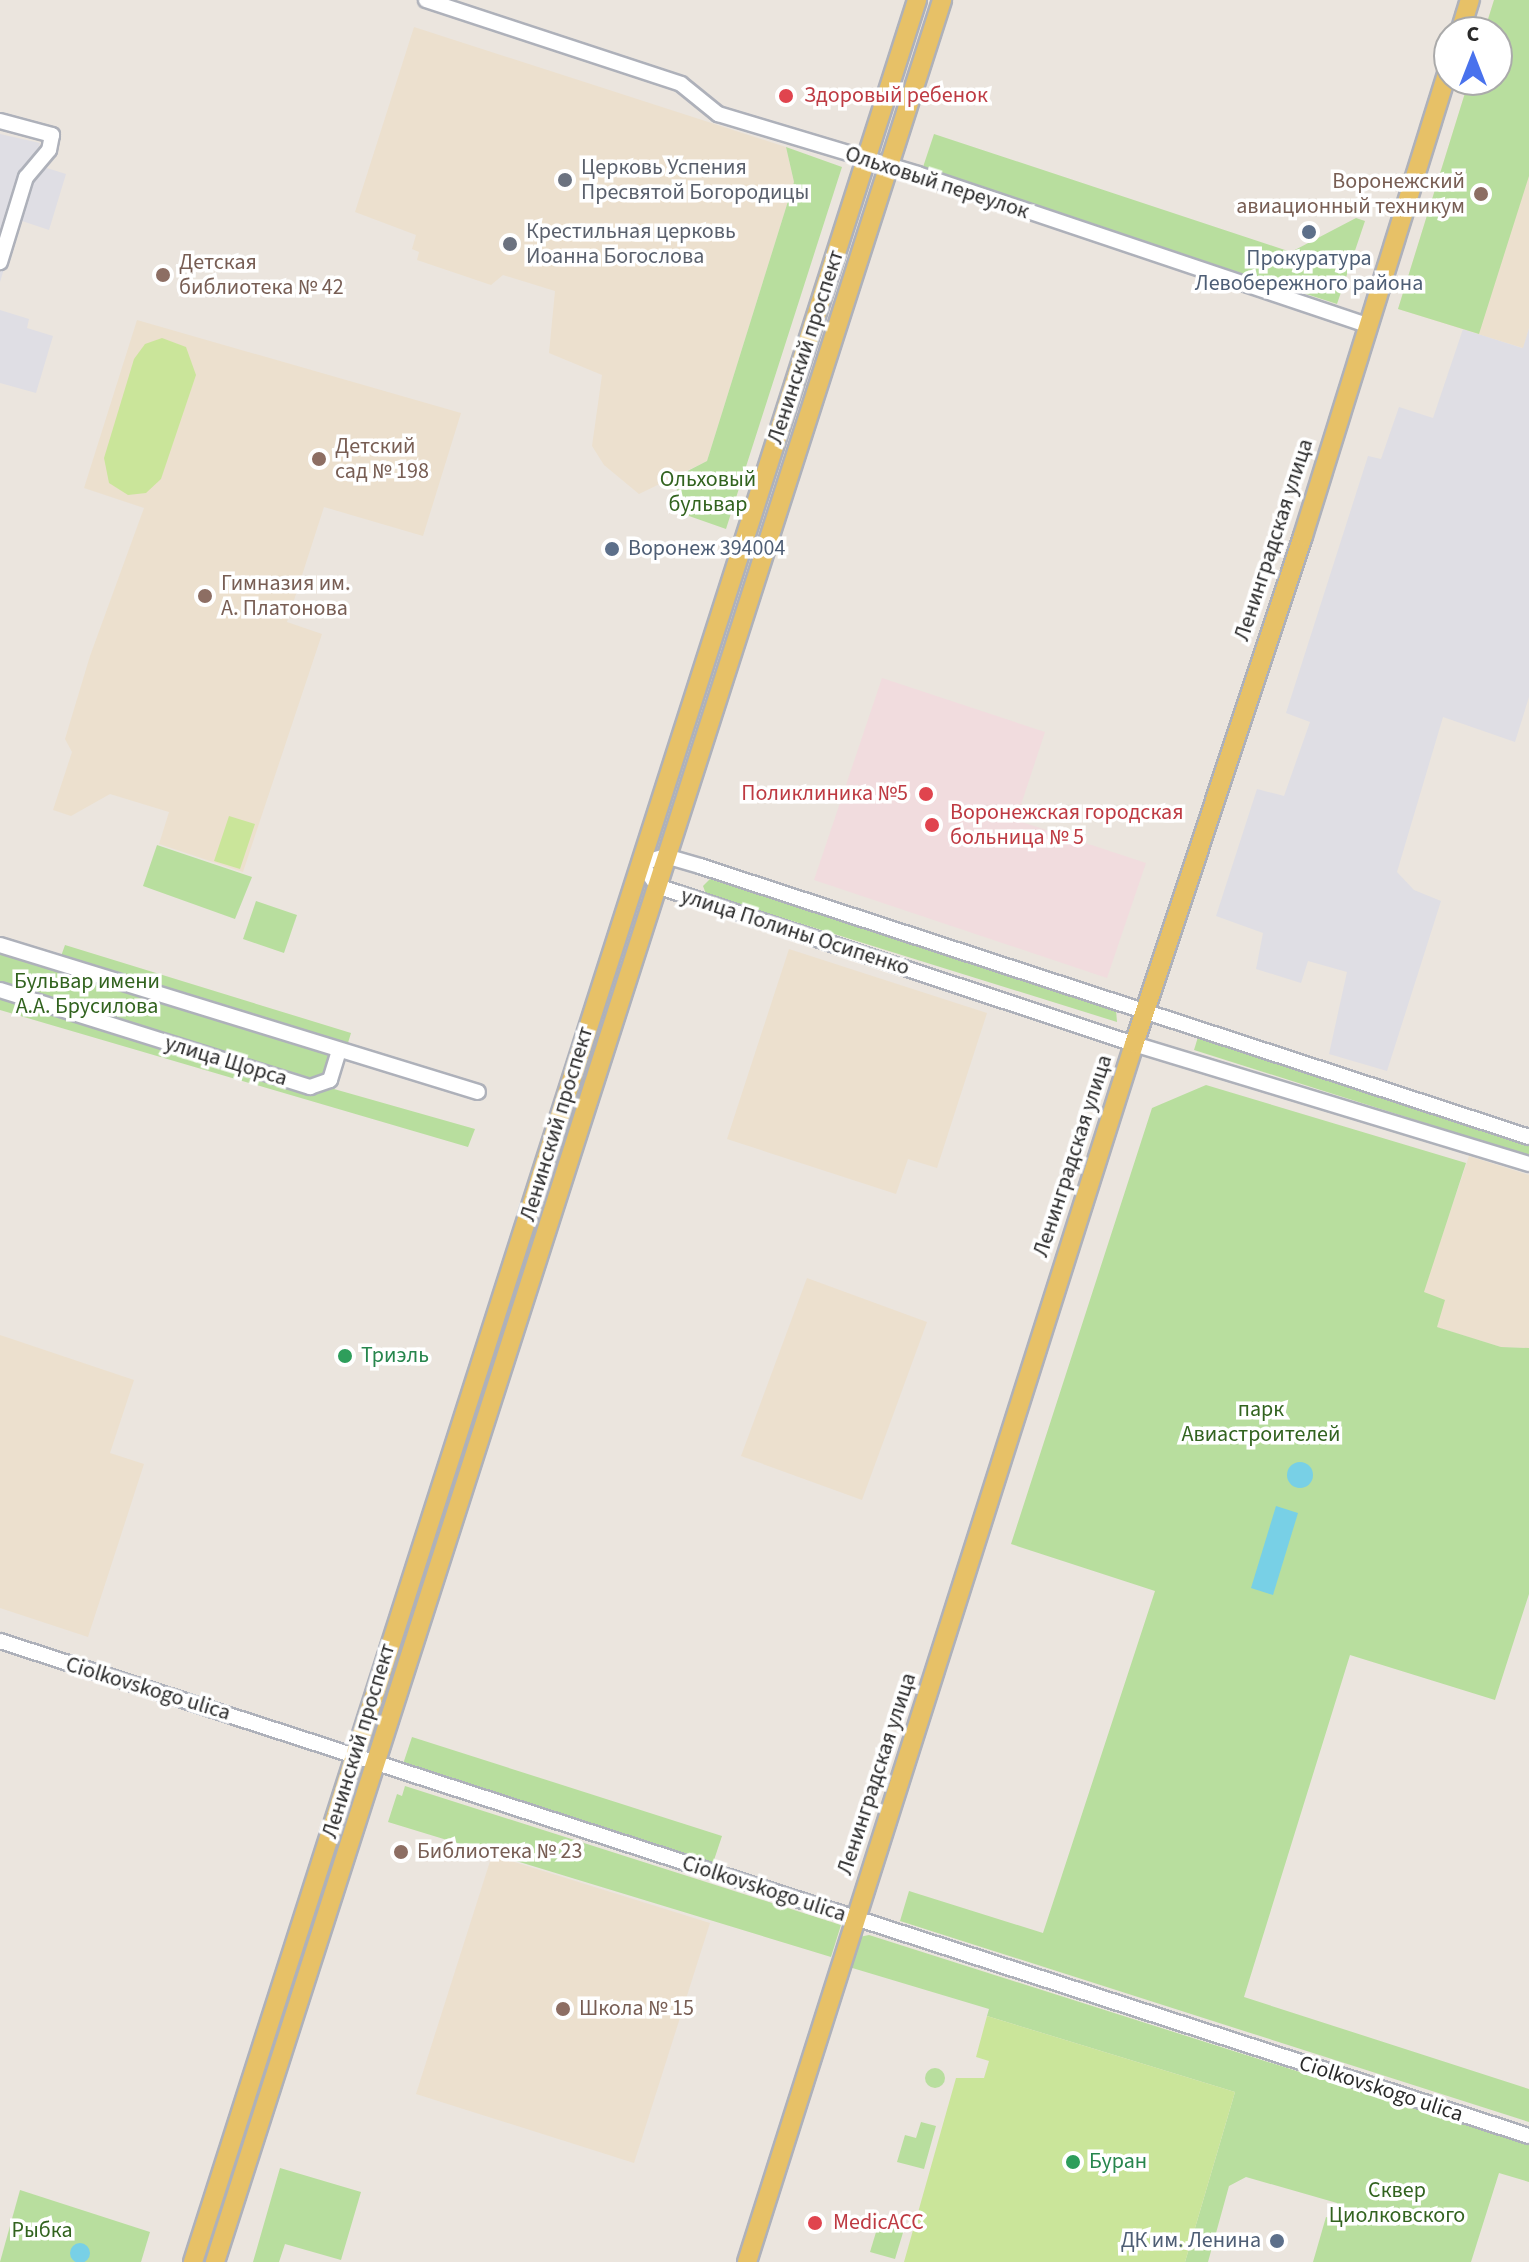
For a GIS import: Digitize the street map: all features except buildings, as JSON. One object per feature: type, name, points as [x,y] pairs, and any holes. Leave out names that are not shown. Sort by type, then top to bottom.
[{"type":"main road","name":"Ленинский проспект","points":[[193,2262],[354,1754],[524,1242],[641,863],[917,0]]},
{"type":"main road","name":"Ленинский проспект","points":[[215,2262],[942,0]]},
{"type":"main road","name":"Ленинградская улица","points":[[747,2262],[1134,1044],[1303,536],[1365,324],[1439,96]]},
{"type":"street","name":"Ольховый переулок","points":[[426,0],[681,84],[718,114],[888,165],[1365,324]]},
{"type":"street","points":[[0,121],[52,135],[49,150],[26,177],[0,262]]},
{"type":"street","name":"улица Полины Осипенко","points":[[1529,1137],[666,856],[641,863],[657,886],[1134,1044],[1529,1164]]},
{"type":"street","points":[[0,945],[478,1092]]},
{"type":"street","name":"улица Щорса","points":[[0,990],[310,1087],[330,1080],[339,1051]]},
{"type":"street","name":"Ciolkovskogo ulica","points":[[0,1641],[1529,2136]]},
{"type":"shaded area","name":"Воронежский авиационный техникум","points":[[1494,0],[1529,0],[1529,328],[1523,348],[1398,309],[1464,96],[1513,96],[1513,16],[1489,16]]},
{"type":"shaded area","points":[[414,27],[786,147],[794,182],[707,461],[639,494],[604,465],[592,446],[602,375],[549,353],[555,291],[503,275],[491,285],[417,260],[419,252],[412,249],[416,235],[355,212]]},
{"type":"shaded area","points":[[0,134],[40,143],[34,164],[66,174],[49,230],[19,220],[0,282]]},
{"type":"shaded area","points":[[0,310],[29,319],[27,328],[53,336],[36,393],[0,383]]},
{"type":"shaded area","name":"Гимназия им. А. Платонова","points":[[137,320],[461,413],[423,536],[324,507],[287,622],[322,634],[243,872],[159,844],[169,812],[110,794],[71,816],[53,810],[72,752],[65,739],[90,656],[144,508],[84,488]]},
{"type":"shaded area","points":[[1529,328],[1529,697],[1515,742],[1443,717],[1397,872],[1414,890],[1441,901],[1387,1071],[1329,1054],[1347,972],[1308,961],[1301,983],[1256,969],[1263,933],[1216,916],[1257,789],[1284,796],[1310,722],[1286,713],[1368,456],[1381,459],[1399,407],[1433,418],[1463,329],[1522,348]]},
{"type":"shaded area","name":"Воронежская городская больница № 5","points":[[882,678],[1045,732],[1016,820],[1146,863],[1107,978],[814,880]]},
{"type":"shaded area","points":[[789,949],[987,1013],[937,1168],[908,1159],[896,1194],[727,1139]]},
{"type":"shaded area","points":[[1469,1156],[1529,1175],[1529,1348],[1501,1347],[1436,1327],[1423,1292]]},
{"type":"shaded area","points":[[807,1278],[927,1322],[862,1500],[741,1456]]},
{"type":"shaded area","points":[[0,1335],[134,1380],[110,1453],[144,1464],[88,1637],[0,1608]]},
{"type":"shaded area","name":"Школа № 15","points":[[492,1855],[710,1923],[634,2163],[416,2094]]},
{"type":"green space","name":"Воронежский авиационный техникум","points":[[1494,0],[1529,0],[1529,176],[1479,334],[1398,309],[1464,96],[1513,96],[1513,16],[1489,16]]},
{"type":"green space","points":[[934,134],[1291,252],[1356,218],[1365,221],[1337,304],[922,170]]},
{"type":"green space","name":"Ольховый бульвар","points":[[786,147],[842,167],[726,529],[689,516],[672,479],[707,461],[794,182]]},
{"type":"green space","points":[[162,338],[186,347],[196,375],[161,479],[146,493],[128,495],[109,483],[104,458],[134,359],[145,344]]},
{"type":"green space","points":[[229,816],[255,824],[240,869],[214,861]]},
{"type":"green space","points":[[157,845],[252,877],[235,919],[143,886]]},
{"type":"green space","points":[[710,879],[1116,1010],[1117,1022],[706,894],[703,886]]},
{"type":"green space","points":[[256,901],[297,915],[284,953],[243,939]]},
{"type":"green space","name":"Бульвар имени А.А. Брусилова","points":[[0,940],[60,959],[65,945],[351,1033],[334,1089],[475,1129],[468,1147],[0,1010]]},
{"type":"green space","points":[[1198,1037],[1529,1142],[1529,1156],[1194,1050]]},
{"type":"green space","name":"парк Авиастроителей","points":[[1206,1085],[1466,1163],[1424,1292],[1445,1300],[1437,1327],[1501,1347],[1529,1348],[1529,1594],[1495,1700],[1350,1655],[1244,1997],[1529,2089],[1529,2122],[900,1921],[909,1891],[1043,1933],[1155,1591],[1011,1544],[1152,1108]]},
{"type":"green space","points":[[412,1737],[722,1836],[712,1866],[402,1767]]},
{"type":"green space","points":[[405,1786],[841,1925],[831,1957],[388,1822],[397,1794],[402,1796]]},
{"type":"green space","name":"Сквер Циолковского","points":[[869,1935],[1529,2145],[1529,2182],[1499,2173],[1471,2262],[1313,2262],[1326,2217],[1333,2219],[1337,2203],[1246,2177],[1229,2186],[1208,2262],[1185,2262],[1235,2092],[987,2016],[989,2009],[849,1967],[859,1937]]},
{"type":"green space","name":"Буран","points":[[987,2016],[1235,2092],[1185,2262],[904,2262],[956,2078],[984,2078],[989,2061],[976,2057]]},
{"type":"green space","points":[[935,2068],[942,2071],[945,2078],[942,2085],[935,2088],[928,2085],[925,2078],[928,2071]]},
{"type":"green space","points":[[921,2122],[936,2126],[924,2169],[897,2162],[905,2135],[916,2138]]},
{"type":"green space","points":[[280,2168],[361,2192],[341,2260],[285,2244],[279,2262],[253,2262]]},
{"type":"green space","name":"Рыбка","points":[[20,2190],[150,2232],[141,2262],[0,2262]]},
{"type":"green space","points":[[880,2219],[905,2226],[895,2259],[870,2252]]},
{"type":"water","points":[[1300,1462],[1309,1466],[1313,1475],[1309,1484],[1300,1488],[1291,1484],[1287,1475],[1291,1466]]},
{"type":"water","points":[[1276,1506],[1298,1513],[1273,1595],[1251,1588]]},
{"type":"water","points":[[80,2243],[87,2246],[90,2253],[87,2260],[80,2263],[73,2260],[70,2253],[73,2246]]},
{"type":"place","name":"Здоровый ребенок","points":[[786,96]]},
{"type":"place","name":"Церковь Успения Пресвятой Богородицы","points":[[565,180]]},
{"type":"place","name":"Воронежский авиационный техникум","points":[[1481,194]]},
{"type":"place","name":"Прокуратура Левобережного района","points":[[1309,232]]},
{"type":"place","name":"Крестильная церковь Иоанна Богослова","points":[[510,244]]},
{"type":"place","name":"Детская библиотека № 42","points":[[163,275]]},
{"type":"place","name":"Детский сад № 198","points":[[319,459]]},
{"type":"place","name":"Воронеж 394004","points":[[612,549]]},
{"type":"place","name":"Гимназия им. А. Платонова","points":[[205,596]]},
{"type":"place","name":"Поликлиника №5","points":[[926,794]]},
{"type":"place","name":"Воронежская городская больница № 5","points":[[932,825]]},
{"type":"place","name":"Триэль","points":[[345,1356]]},
{"type":"place","name":"Библиотека № 23","points":[[401,1852]]},
{"type":"place","name":"Школа № 15","points":[[563,2009]]},
{"type":"place","name":"Буран","points":[[1073,2162]]},
{"type":"place","name":"MedicACC","points":[[815,2223]]},
{"type":"place","name":"ДК им. Ленина","points":[[1277,2241]]}]
